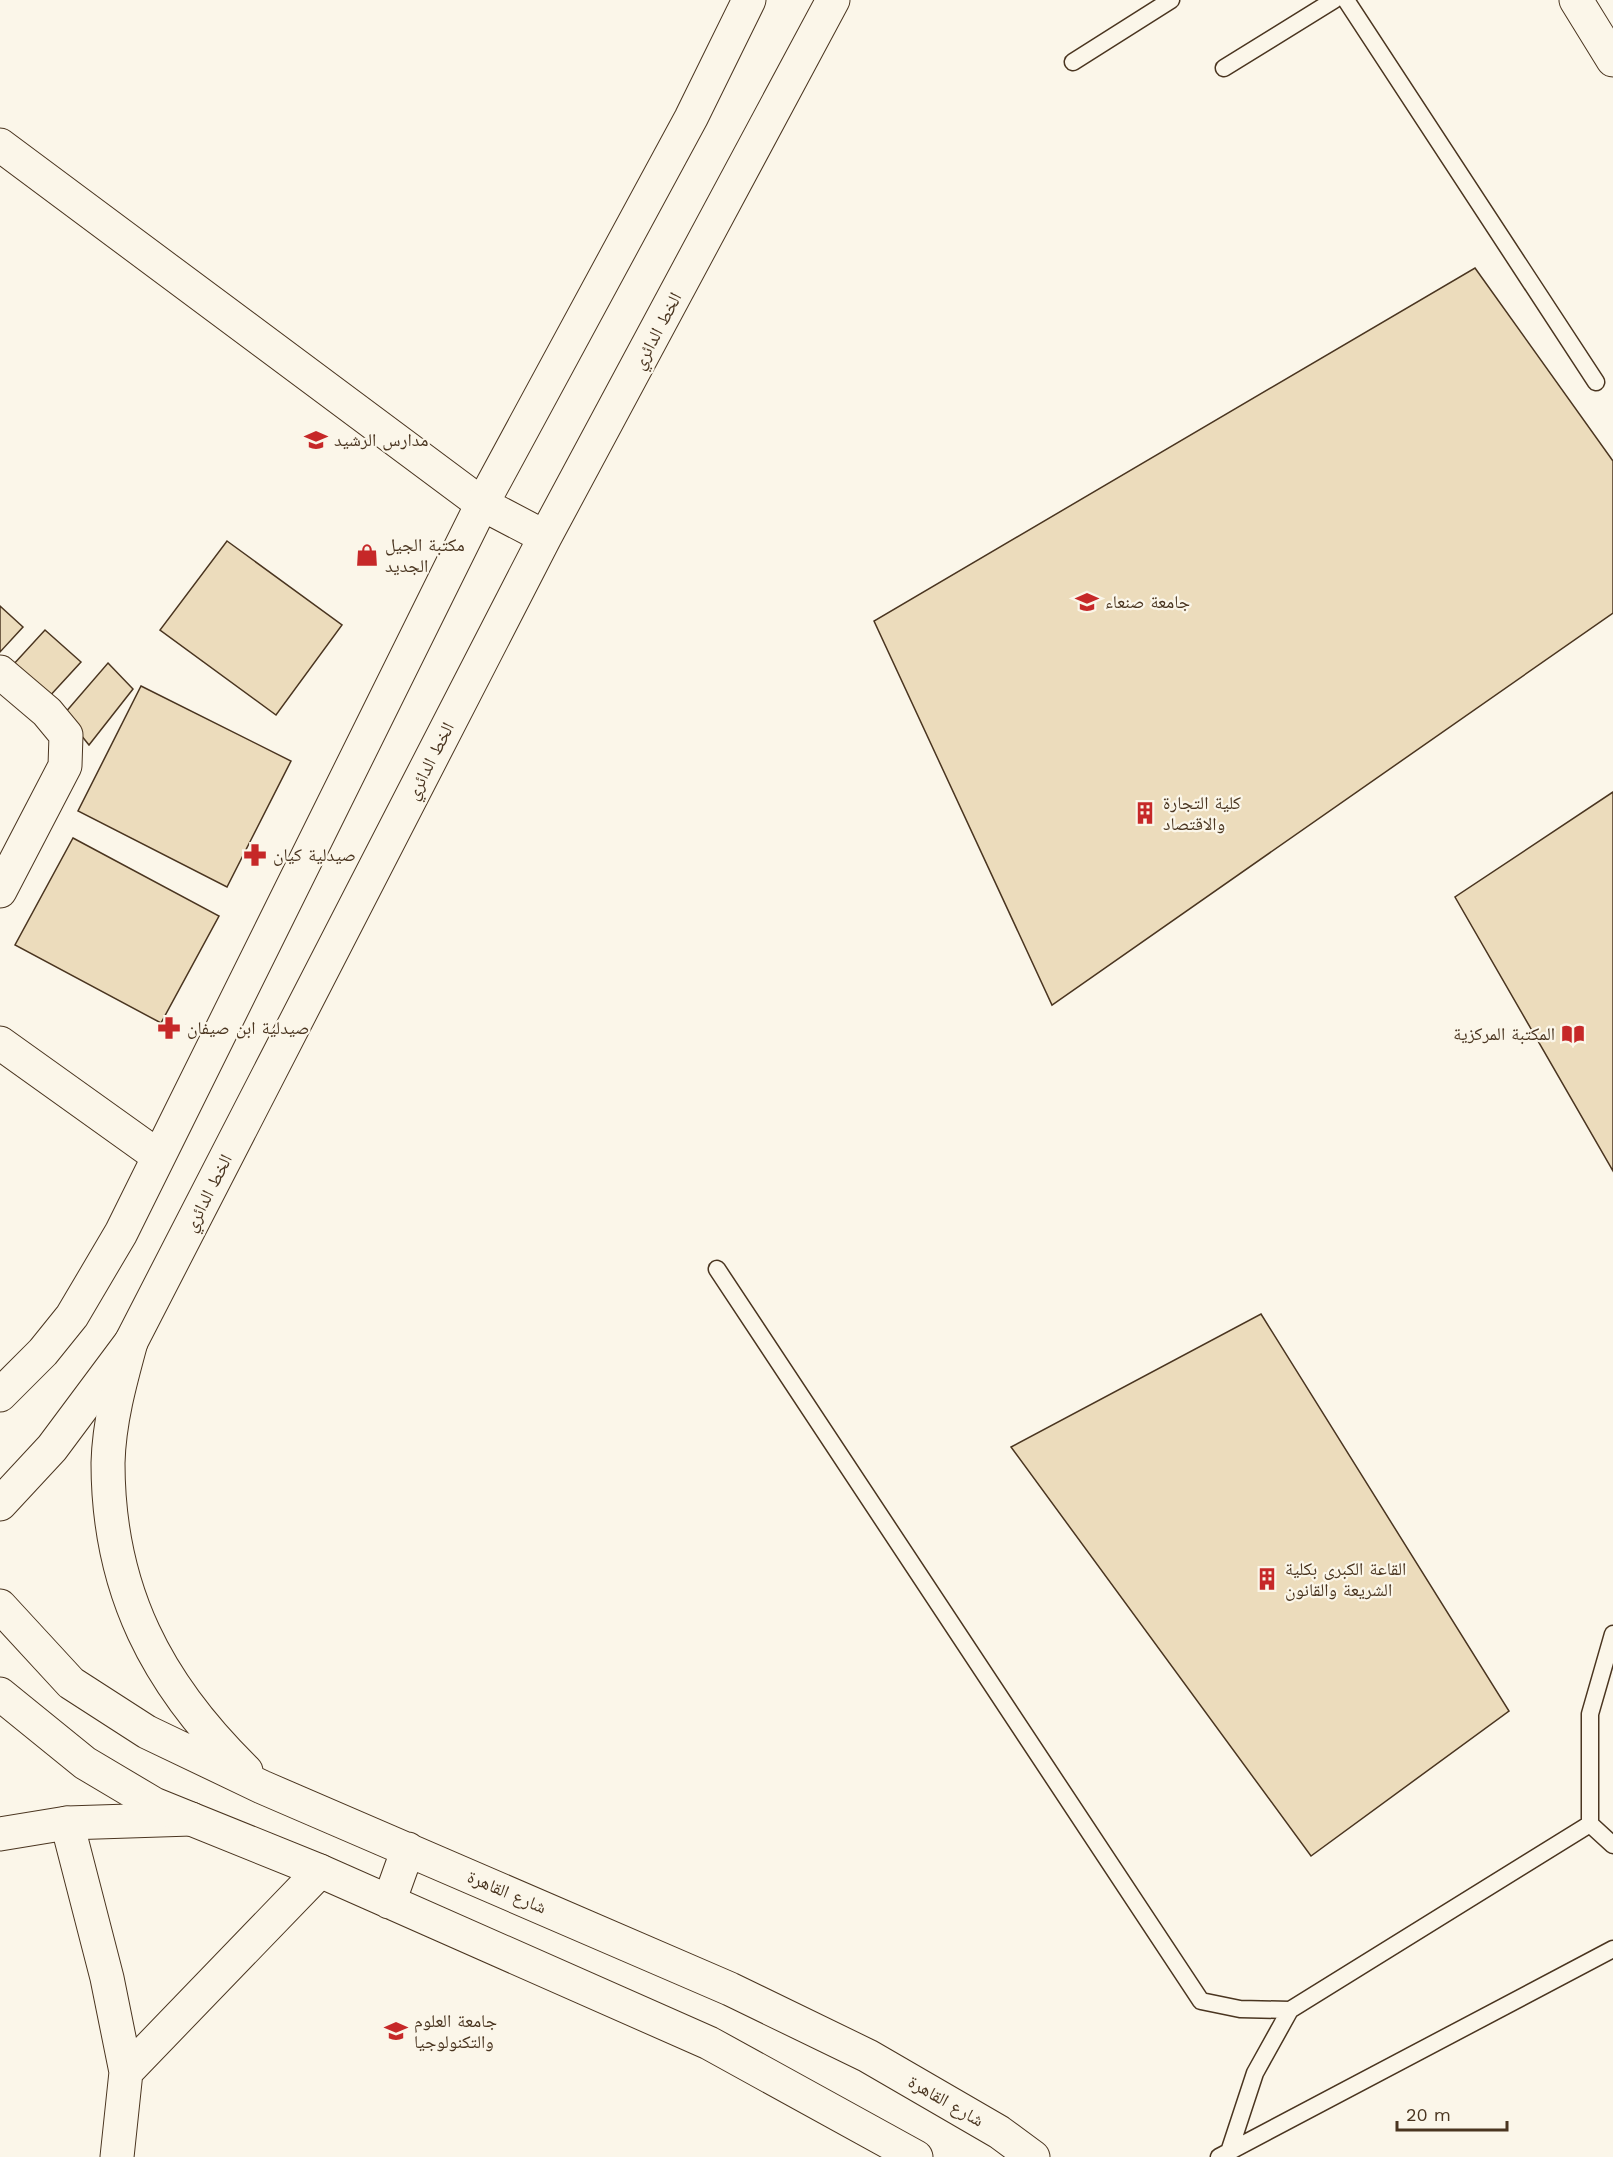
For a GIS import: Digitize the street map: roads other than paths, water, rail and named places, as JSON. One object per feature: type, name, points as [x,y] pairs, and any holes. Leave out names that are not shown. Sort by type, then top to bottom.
[{"type":"main road","points":[[0,1395],[43,1352],[72,1316],[120,1233],[482,504],[691,118],[749,0]]},
{"type":"main road","name":"الخط الدائري","points":[[0,1504],[52,1448],[131,1342],[545,537],[833,0]]},
{"type":"main road","points":[[1576,0],[1613,60]]},
{"type":"main road","points":[[0,145],[482,504],[545,537]]},
{"type":"main road","points":[[0,672],[47,711],[66,735],[65,766],[0,891]]},
{"type":"main road","points":[[0,1043],[158,1156]]},
{"type":"main road","points":[[131,1342],[115,1401],[108,1462],[112,1523],[124,1583],[146,1641],[177,1694],[216,1742],[262,1787]]},
{"type":"main road","name":"شارع القاهرة","points":[[0,1606],[71,1683],[103,1706],[184,1752],[730,1989],[868,2056],[999,2132],[1033,2157]]},
{"type":"main road","points":[[0,1694],[85,1763],[119,1785],[190,1819],[320,1871],[709,2043],[916,2157]]},
{"type":"main road","points":[[0,1834],[68,1823],[190,1819]]},
{"type":"main road","points":[[68,1823],[107,1978],[126,2072],[117,2157]]},
{"type":"main road","points":[[389,1902],[408,1850]]},
{"type":"main road","points":[[126,2072],[320,1871]]},
{"type":"lane","points":[[1073,62],[1171,0]]},
{"type":"lane","points":[[1224,68],[1334,0]]},
{"type":"lane","points":[[1346,0],[1596,382]]},
{"type":"lane","points":[[717,1269],[1201,2001],[1240,2009],[1290,2010]]},
{"type":"lane","points":[[1613,1634],[1590,1714],[1590,1824],[1613,1845]]},
{"type":"lane","points":[[1224,2154],[1255,2073],[1290,2010],[1590,1824]]},
{"type":"lane","points":[[1224,2154],[1613,1949]]},
{"type":"place","name":"مدارس الرشيد","points":[[316,440]]},
{"type":"place","name":"مكتبة الجيل الجديد","points":[[367,555]]},
{"type":"place","name":"جامعة صنعاء","points":[[1087,602]]},
{"type":"place","name":"كلية التجارة والاقتصاد","points":[[1145,813]]},
{"type":"place","name":"صيدلية كيان","points":[[255,855]]},
{"type":"place","name":"صيدلية ابن صيفان","points":[[169,1028]]},
{"type":"place","name":"المكتبة المركزية","points":[[1573,1034]]},
{"type":"place","name":"القاعة الكبرى بكلية الشريعة والقانون","points":[[1267,1579]]},
{"type":"place","name":"جامعة العلوم والتكنولوجيا","points":[[396,2031]]}]
